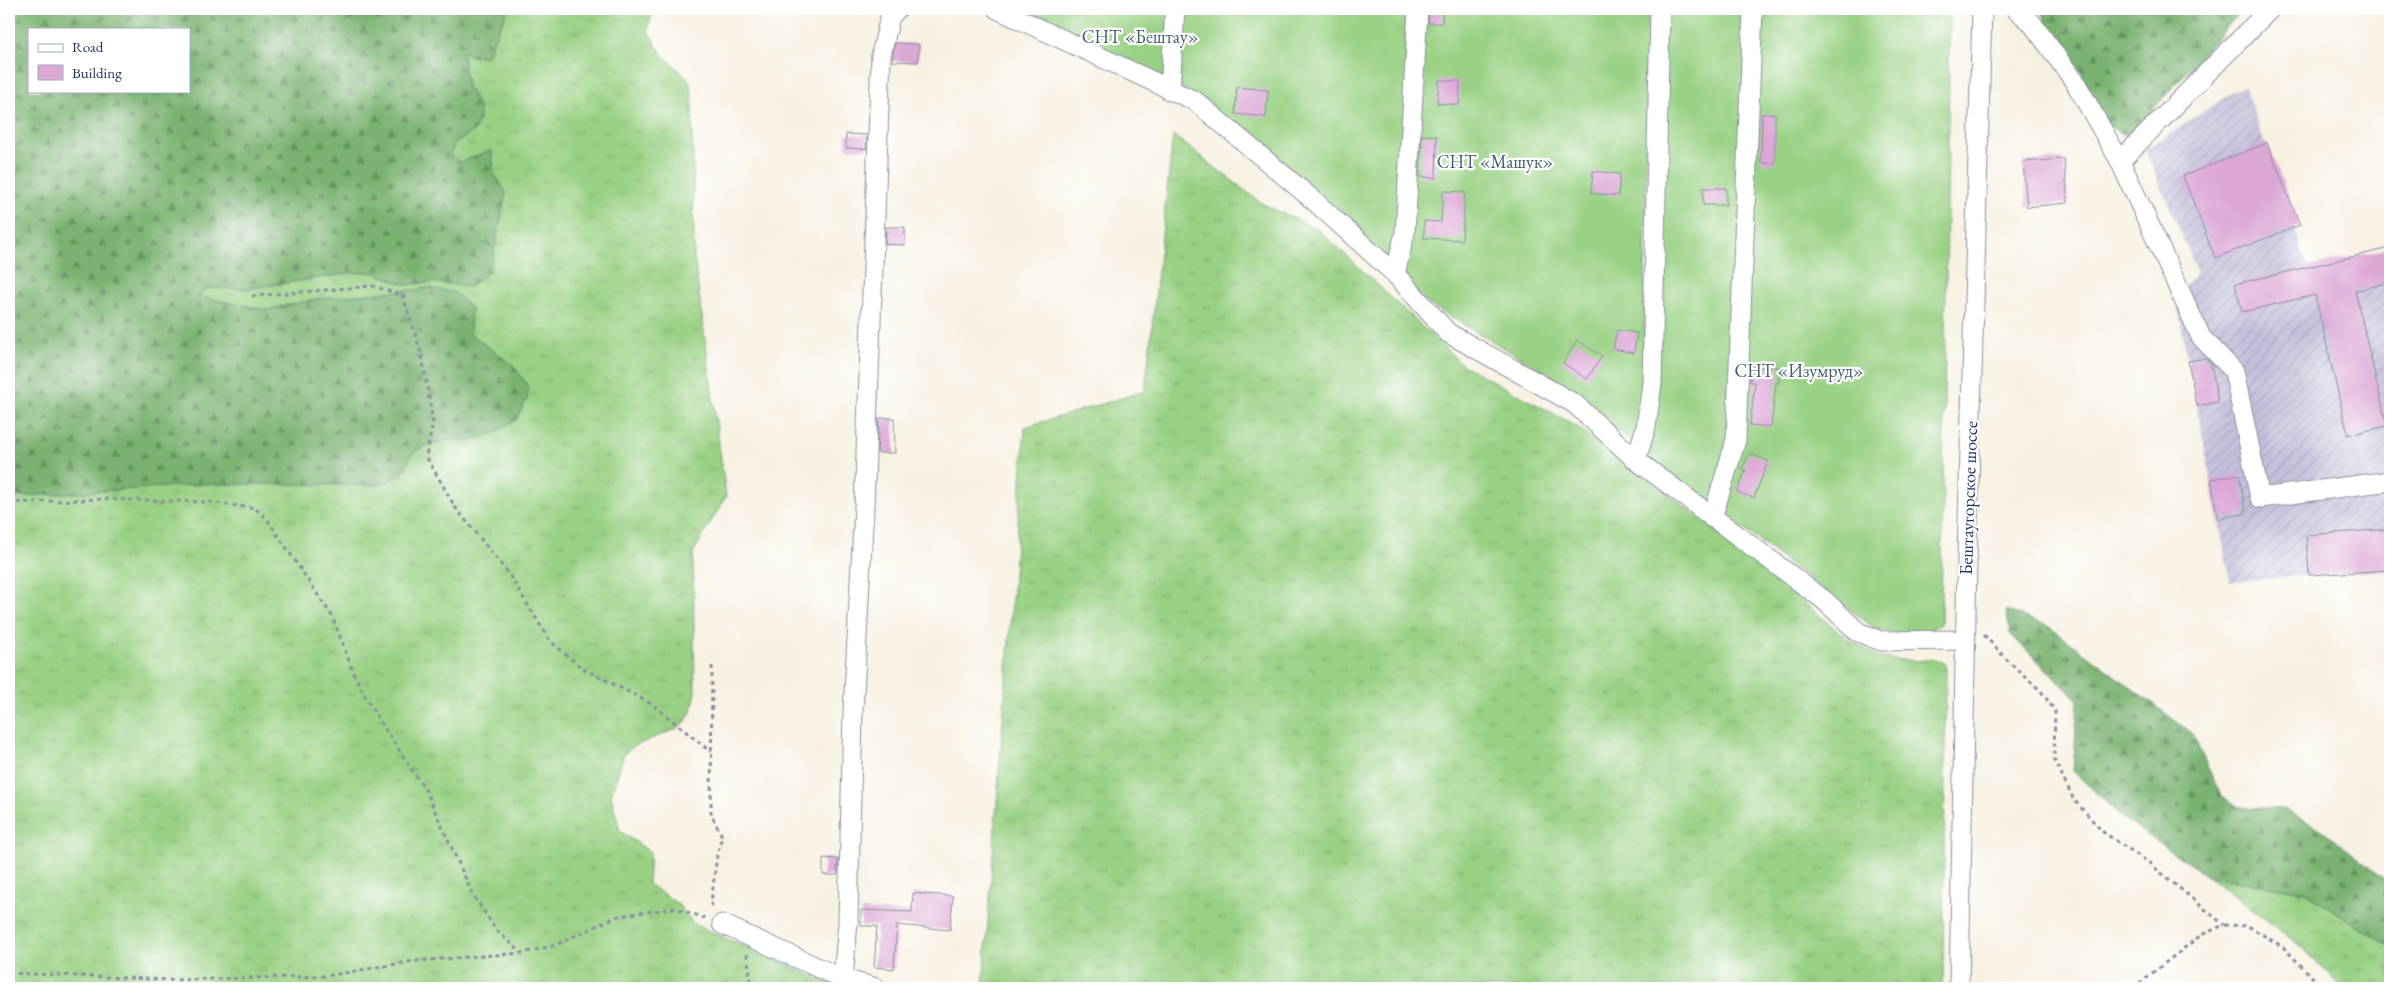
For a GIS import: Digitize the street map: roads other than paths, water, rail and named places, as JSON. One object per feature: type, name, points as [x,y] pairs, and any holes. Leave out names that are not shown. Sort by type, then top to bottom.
[{"type":"street","points":[[843,979],[848,922],[853,712],[864,507],[881,55],[890,17],[897,9]]},
{"type":"street","points":[[997,9],[1194,101],[1312,199],[1395,274],[1448,333],[1575,404],[1636,460],[1824,600],[1858,632],[1881,642],[1965,635]]},
{"type":"street","points":[[1170,91],[1175,9]]},
{"type":"street","points":[[1395,274],[1405,233],[1418,9]]},
{"type":"street","points":[[1636,460],[1646,427],[1652,383],[1660,9]]},
{"type":"street","points":[[1712,518],[1736,440],[1753,9]]},
{"type":"street","name":"Бештаугорское шоссе","points":[[1959,988],[1965,635],[1982,9]]},
{"type":"street","points":[[2016,9],[2031,22],[2075,82],[2120,161],[2202,337],[2234,371],[2260,498],[2390,481]]},
{"type":"street","points":[[2120,161],[2270,9]]},
{"type":"street","points":[[722,924],[843,979],[876,988]]},
{"type":"park label","name":"СНТ «Бештау»","points":[[1140,36]]},
{"type":"park label","name":"СНТ «Машук»","points":[[1495,161]]},
{"type":"park label","name":"СНТ «Изумруд»","points":[[1799,370]]}]
